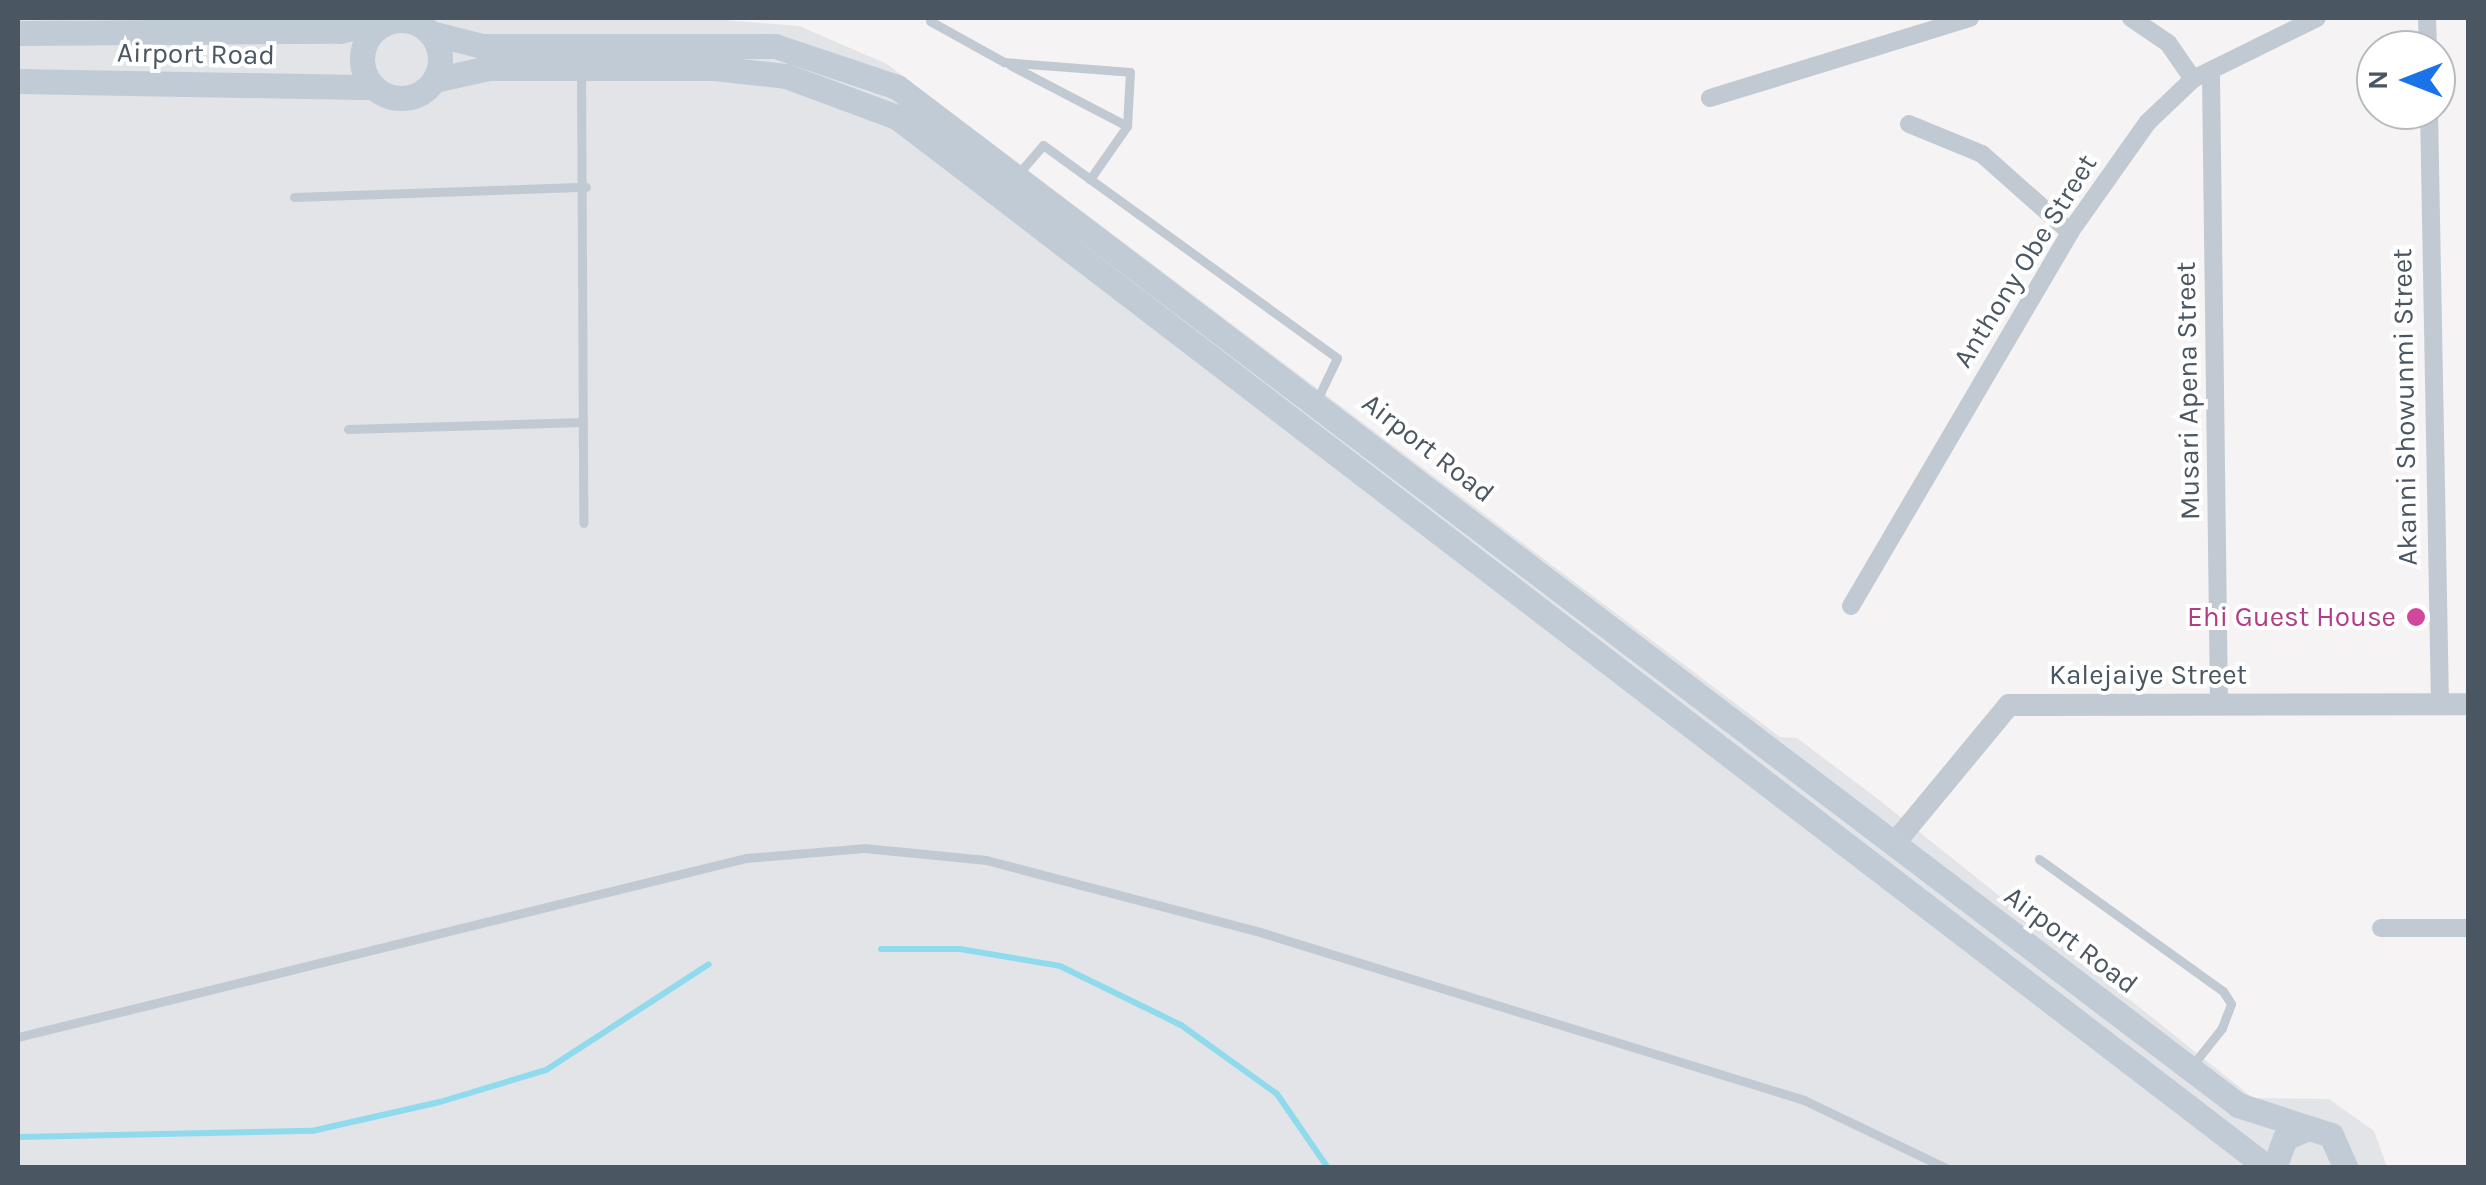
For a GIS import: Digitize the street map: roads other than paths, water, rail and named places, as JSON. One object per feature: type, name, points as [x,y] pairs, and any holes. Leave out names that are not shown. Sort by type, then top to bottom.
[{"type":"main road","name":"Airport Road","points":[[18,33],[228,24],[339,32],[394,19]]},
{"type":"main road","points":[[434,80],[440,61],[431,33],[394,19],[378,26],[362,55],[374,87],[398,98],[434,80],[489,68],[786,76],[897,117],[2271,1168],[2285,1138],[2307,1128]]},
{"type":"main road","name":"Airport Road","points":[[431,33],[482,46],[775,46],[897,87],[1317,400],[2238,1105],[2331,1135],[2349,1164]]},
{"type":"main road","name":"Airport Road","points":[[18,81],[374,87]]},
{"type":"street","points":[[1710,98],[1970,18]]},
{"type":"street","points":[[2131,18],[2168,42],[2202,78]]},
{"type":"street","points":[[2280,18],[2282,40]]},
{"type":"street","name":"Anthony Obe Street","points":[[1850,606],[2070,232],[2148,122],[2202,78],[2282,40],[2317,18]]},
{"type":"street","name":"Musari Apena Street","points":[[2202,78],[2219,706]]},
{"type":"street","points":[[1909,124],[1982,154],[2070,232]]},
{"type":"street","name":"Akanni Showunmi Street","points":[[2429,130],[2440,704]]},
{"type":"street","name":"Kalejaiye Street","points":[[1894,844],[2009,705],[2468,704]]},
{"type":"street","points":[[2381,928],[2468,928]]},
{"type":"lane","points":[[930,21],[1127,126]]},
{"type":"lane","points":[[1004,62],[1130,72],[1127,126],[1090,178]]},
{"type":"lane","points":[[581,69],[586,187],[583,523]]},
{"type":"lane","points":[[1017,175],[1043,145],[1337,358],[1317,400]]},
{"type":"lane","points":[[294,197],[586,187]]},
{"type":"lane","points":[[348,429],[582,422]]},
{"type":"lane","points":[[18,1037],[746,858],[864,848],[986,860],[1260,932],[1804,1100],[1946,1168]]},
{"type":"lane","points":[[2039,858],[2223,990],[2231,1004],[2222,1028],[2190,1068]]},
{"type":"waterway","points":[[881,949],[960,949],[1060,966],[1181,1025],[1277,1094],[1328,1168]]},
{"type":"waterway","points":[[18,1137],[312,1131],[440,1102],[546,1070],[709,964]]},
{"type":"place","name":"Ehi Guest House","points":[[2416,617]]}]
